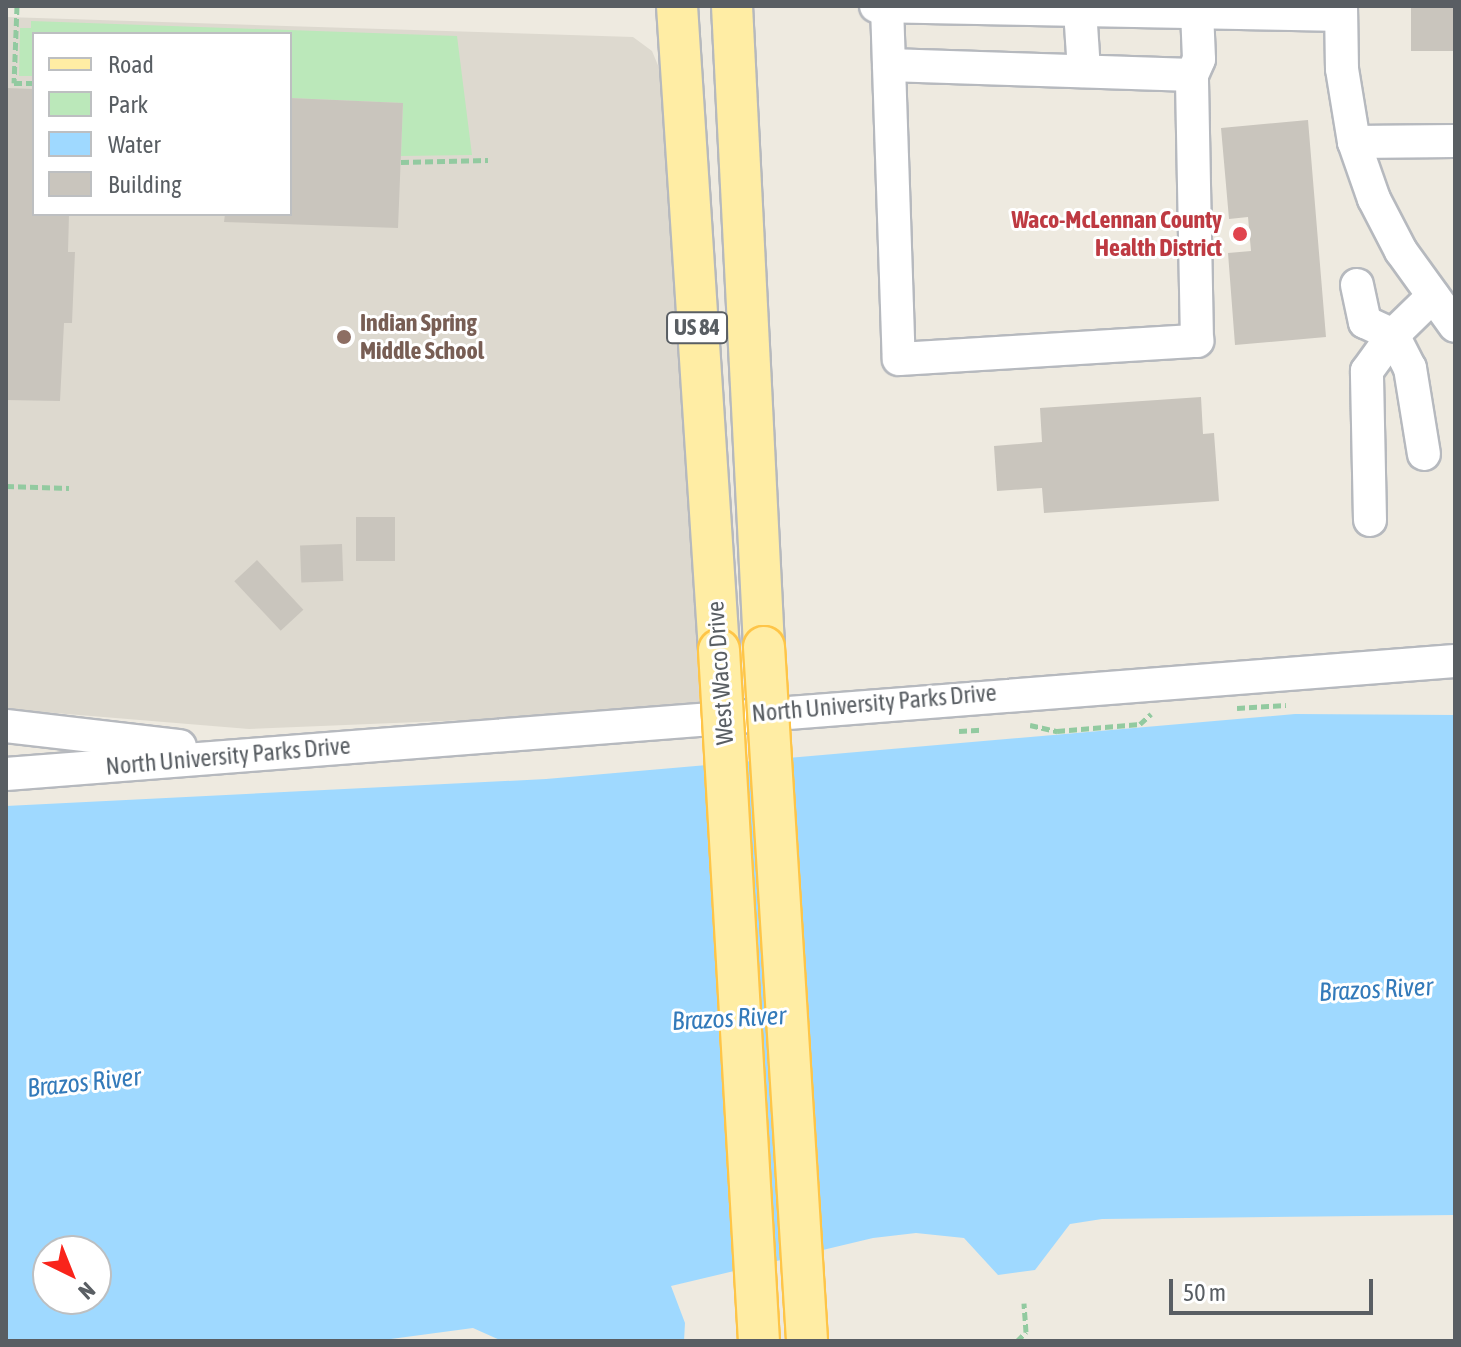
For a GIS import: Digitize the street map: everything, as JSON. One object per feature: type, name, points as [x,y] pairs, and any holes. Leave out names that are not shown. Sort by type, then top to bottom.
[{"type":"main road","name":"West Waco Drive","points":[[677,6],[719,650],[759,1341]]},
{"type":"main road","name":"West Waco Drive","points":[[732,6],[764,647],[807,1341]]},
{"type":"street","points":[[876,6],[1341,11],[1342,69],[1354,142],[1381,212],[1455,326]]},
{"type":"street","points":[[887,6],[899,359],[1197,341],[1192,75],[1212,10]]},
{"type":"street","points":[[1080,10],[1084,71]]},
{"type":"street","points":[[889,65],[1192,75]]},
{"type":"street","points":[[1354,142],[1455,141]]},
{"type":"street","points":[[1357,285],[1365,322],[1393,335],[1410,368],[1424,454]]},
{"type":"street","points":[[1370,520],[1367,371],[1393,335],[1433,296]]},
{"type":"street","name":"North University Parks Drive","points":[[6,774],[1455,661]]},
{"type":"street","points":[[6,726],[250,754]]},
{"type":"path","points":[[17,6],[14,83],[32,83]]},
{"type":"path","points":[[401,162],[488,160]]},
{"type":"path","points":[[6,486],[69,488]]},
{"type":"path","points":[[1017,1341],[1026,1332],[1024,1303]]},
{"type":"shaded area","name":"Indian Spring Middle School","points":[[6,17],[633,37],[652,51],[662,75],[710,710],[249,729],[6,709]]},
{"type":"green space","points":[[31,21],[457,36],[472,155],[401,156],[403,103],[292,98],[292,32],[32,32],[32,76],[19,76],[20,28],[31,28]]},
{"type":"water","name":"Brazos River","points":[[1295,714],[1455,715],[1455,1215],[1102,1219],[1070,1224],[1035,1270],[998,1275],[964,1238],[916,1233],[873,1238],[671,1286],[685,1323],[684,1341],[502,1341],[473,1328],[376,1341],[6,1341],[6,806],[546,779]]},
{"type":"building","points":[[1411,6],[1455,6],[1455,51],[1411,51]]},
{"type":"building","points":[[6,88],[32,89],[32,216],[69,216],[68,252],[75,252],[72,323],[64,323],[60,401],[6,400]]},
{"type":"building","points":[[292,98],[403,103],[398,228],[224,222],[225,216],[292,216]]},
{"type":"building","points":[[1308,120],[1326,337],[1235,345],[1228,253],[1251,251],[1248,217],[1229,219],[1221,128]]},
{"type":"building","points":[[1201,397],[1203,434],[1214,433],[1219,501],[1044,513],[1042,488],[997,491],[994,446],[1042,442],[1040,408]]},
{"type":"building","points":[[356,517],[395,517],[395,561],[356,561]]},
{"type":"building","points":[[342,544],[343,581],[301,582],[300,545]]},
{"type":"building","points":[[257,560],[303,610],[281,631],[234,581]]},
{"type":"place","name":"Waco-McLennan County Health District","points":[[1240,234]]},
{"type":"place","name":"Indian Spring Middle School","points":[[344,337]]}]
